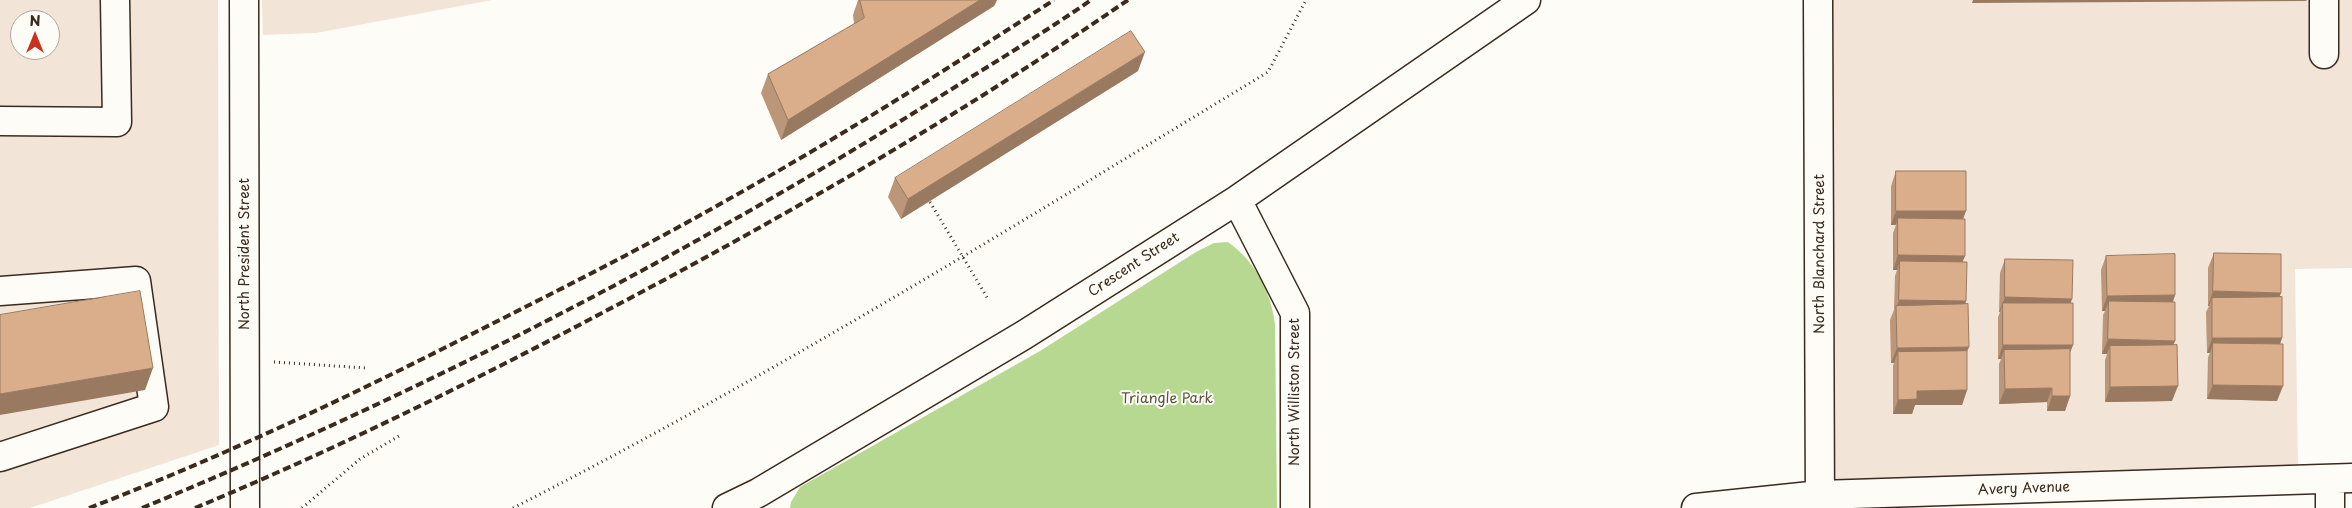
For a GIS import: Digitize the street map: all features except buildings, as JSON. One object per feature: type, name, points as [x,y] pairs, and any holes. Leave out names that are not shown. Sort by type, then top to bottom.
[{"type":"street","points":[[0,121],[117,122],[115,0]]},
{"type":"street","name":"North President Street","points":[[244,0],[244,508]]},
{"type":"street","name":"Crescent Street","points":[[727,508],[760,500],[1237,200],[1526,0]]},
{"type":"street","name":"North Blanchard Street","points":[[1818,0],[1820,502]]},
{"type":"street","points":[[2324,0],[2324,54]]},
{"type":"street","name":"North Williston Street","points":[[1237,200],[1295,313],[1295,508]]},
{"type":"street","points":[[0,291],[136,281],[154,407],[0,457]]},
{"type":"street","points":[[2330,508],[2341,479]]},
{"type":"street","name":"Avery Avenue","points":[[1696,508],[2341,479]]},
{"type":"path","points":[[513,508],[618,455],[801,353],[962,258],[1268,72],[1306,0]]},
{"type":"path","points":[[930,202],[988,299]]},
{"type":"path","points":[[284,363],[366,368]]},
{"type":"path","points":[[302,508],[360,459],[399,436]]},
{"type":"shaded area","points":[[0,0],[218,0],[219,445],[30,508],[0,508]]},
{"type":"shaded area","points":[[262,0],[492,0],[316,33],[263,35]]},
{"type":"shaded area","points":[[1828,0],[2352,0],[2352,268],[2295,269],[2298,469],[1834,483]]},
{"type":"green space","name":"Triangle Park","points":[[1228,242],[1254,268],[1270,300],[1273,312],[1275,324],[1277,508],[790,508],[791,502],[800,487],[1040,351],[1196,252],[1214,243]]},
{"type":"railway","points":[[89,508],[232,449],[325,406],[635,251],[777,172],[1054,0]]},
{"type":"railway","points":[[142,508],[245,464],[448,370],[646,268],[841,158],[1053,26],[1091,0]]},
{"type":"railway","points":[[195,508],[400,416],[501,366],[668,278],[868,165],[1000,85],[1128,0]]}]
